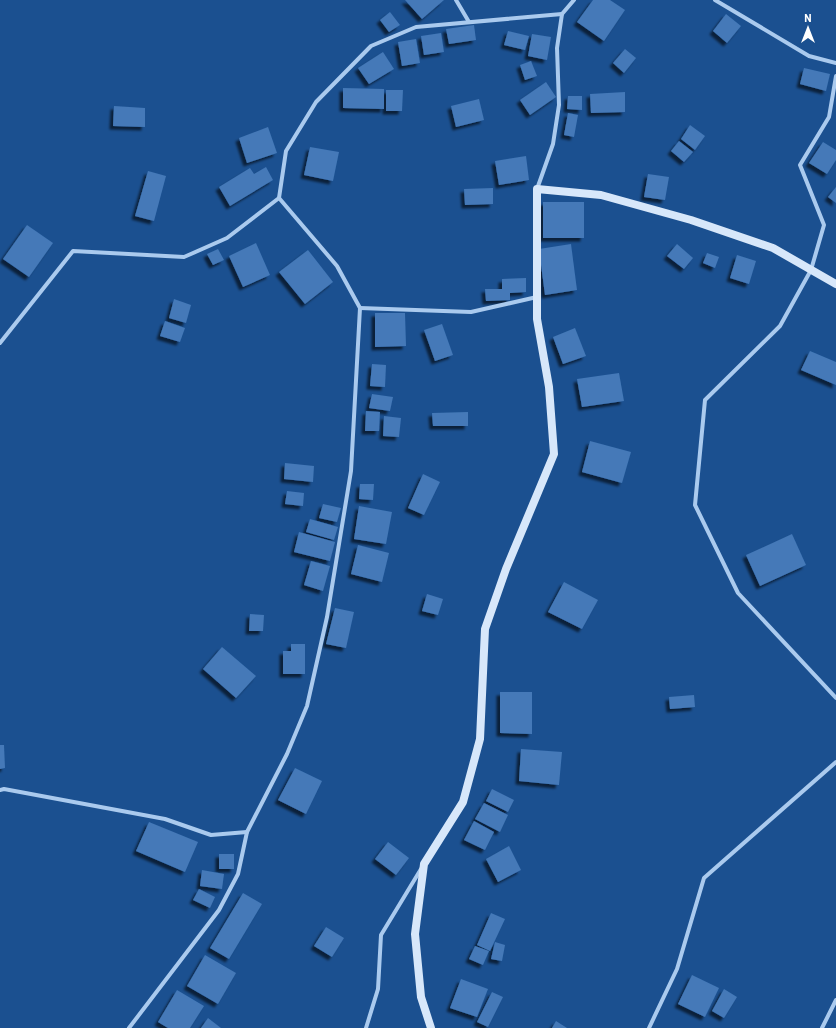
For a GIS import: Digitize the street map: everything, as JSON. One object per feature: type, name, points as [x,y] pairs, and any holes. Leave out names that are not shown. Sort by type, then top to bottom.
[{"type":"street","points":[[456,0],[469,22]]},
{"type":"street","points":[[366,1028],[378,989],[381,935],[463,802],[480,739],[485,629],[506,569],[554,454],[550,387],[537,319],[537,189],[553,144],[559,105],[557,48],[562,14],[574,0]]},
{"type":"street","points":[[715,0],[809,56],[836,63]]},
{"type":"street","points":[[0,343],[73,251],[184,257],[226,238],[279,198],[286,151],[316,102],[371,46],[416,27],[562,14]]},
{"type":"street","points":[[836,76],[829,117],[800,165],[824,225],[811,270],[780,326],[705,400],[695,505],[738,593],[836,698]]},
{"type":"street","points":[[537,189],[601,195],[691,220],[773,248],[836,284]]},
{"type":"street","points":[[129,1028],[219,910],[238,874],[247,832],[287,754],[307,706],[327,616],[351,471],[360,308],[337,266],[279,198]]},
{"type":"street","points":[[360,308],[471,312],[537,297]]},
{"type":"street","points":[[649,1028],[677,969],[704,878],[836,762]]},
{"type":"street","points":[[0,790],[4,789],[165,819],[211,835],[247,832]]},
{"type":"street","points":[[424,864],[415,934],[421,997],[431,1028]]},
{"type":"street","points":[[822,1028],[836,1000]]},
{"type":"building","points":[[405,0],[444,0],[422,19]]},
{"type":"building","points":[[593,0],[610,0],[625,10],[604,41],[577,22]]},
{"type":"building","points":[[390,12],[400,25],[389,32],[380,20]]},
{"type":"building","points":[[726,14],[741,26],[727,43],[713,31]]},
{"type":"building","points":[[474,25],[476,40],[449,44],[446,29]]},
{"type":"building","points":[[508,31],[529,36],[525,50],[504,45]]},
{"type":"building","points":[[441,33],[444,52],[424,55],[421,36]]},
{"type":"building","points":[[532,34],[551,37],[547,60],[528,56]]},
{"type":"building","points":[[416,39],[420,63],[402,66],[398,42]]},
{"type":"building","points":[[625,49],[636,58],[624,73],[613,63]]},
{"type":"building","points":[[383,52],[394,69],[369,84],[358,68]]},
{"type":"building","points":[[531,61],[537,76],[525,80],[520,65]]},
{"type":"building","points":[[804,68],[830,74],[826,91],[800,84]]},
{"type":"building","points":[[546,82],[556,97],[530,115],[520,100]]},
{"type":"building","points":[[343,88],[384,89],[384,109],[343,108]]},
{"type":"building","points":[[386,90],[403,90],[402,111],[386,111]]},
{"type":"building","points":[[625,92],[625,112],[591,113],[590,94]]},
{"type":"building","points":[[568,96],[582,96],[582,110],[567,109]]},
{"type":"building","points":[[479,99],[484,120],[456,127],[451,106]]},
{"type":"building","points":[[114,106],[145,108],[145,127],[113,126]]},
{"type":"building","points":[[568,113],[578,115],[574,137],[564,135]]},
{"type":"building","points":[[690,125],[705,136],[695,150],[681,139]]},
{"type":"building","points":[[268,127],[277,153],[247,163],[239,138]]},
{"type":"building","points":[[679,141],[693,152],[684,162],[671,151]]},
{"type":"building","points":[[823,142],[836,150],[836,160],[827,174],[809,163]]},
{"type":"building","points":[[310,147],[339,152],[333,181],[304,175]]},
{"type":"building","points":[[526,156],[529,180],[499,185],[495,161]]},
{"type":"building","points":[[266,167],[273,180],[230,206],[219,187],[250,168],[254,174]]},
{"type":"building","points":[[148,171],[166,176],[154,221],[135,216]]},
{"type":"building","points":[[648,174],[669,177],[665,200],[644,197]]},
{"type":"building","points":[[836,187],[836,203],[828,197]]},
{"type":"building","points":[[493,188],[493,204],[465,205],[464,189]]},
{"type":"building","points":[[543,202],[584,202],[584,238],[543,238]]},
{"type":"building","points":[[27,225],[53,243],[29,277],[3,259]]},
{"type":"building","points":[[256,243],[270,275],[243,287],[229,256]]},
{"type":"building","points":[[571,244],[577,290],[545,295],[539,249]]},
{"type":"building","points":[[677,244],[693,258],[684,269],[667,256]]},
{"type":"building","points":[[218,249],[224,260],[213,265],[207,254]]},
{"type":"building","points":[[308,250],[333,282],[305,304],[279,272]]},
{"type":"building","points":[[707,253],[719,257],[715,268],[703,263]]},
{"type":"building","points":[[737,255],[756,261],[749,284],[730,278]]},
{"type":"building","points":[[526,278],[526,292],[510,293],[510,300],[486,301],[485,289],[502,289],[502,279]]},
{"type":"building","points":[[174,299],[191,305],[186,323],[169,318]]},
{"type":"building","points":[[375,313],[405,313],[406,346],[375,347]]},
{"type":"building","points":[[165,321],[185,328],[180,342],[160,336]]},
{"type":"building","points":[[442,324],[453,355],[435,361],[424,330]]},
{"type":"building","points":[[575,328],[586,356],[563,364],[553,337]]},
{"type":"building","points":[[810,351],[836,362],[836,385],[801,370]]},
{"type":"building","points":[[372,364],[386,365],[385,387],[370,386]]},
{"type":"building","points":[[619,373],[624,401],[582,407],[577,379]]},
{"type":"building","points":[[372,394],[393,397],[390,411],[369,408]]},
{"type":"building","points":[[366,411],[380,412],[379,431],[365,431]]},
{"type":"building","points":[[468,412],[468,426],[433,426],[432,413]]},
{"type":"building","points":[[384,416],[401,418],[399,437],[383,436]]},
{"type":"building","points":[[590,441],[631,452],[622,483],[582,472]]},
{"type":"building","points":[[285,463],[314,466],[313,482],[284,479]]},
{"type":"building","points":[[423,474],[440,482],[424,515],[408,508]]},
{"type":"building","points":[[360,484],[374,484],[373,500],[359,499]]},
{"type":"building","points":[[287,491],[304,493],[303,506],[285,504]]},
{"type":"building","points":[[323,504],[341,508],[337,522],[319,518]]},
{"type":"building","points":[[359,506],[392,512],[386,544],[354,539]]},
{"type":"building","points":[[310,519],[338,527],[334,540],[306,532]]},
{"type":"building","points":[[299,532],[335,542],[330,561],[294,552]]},
{"type":"building","points":[[792,534],[806,565],[760,586],[746,555]]},
{"type":"building","points":[[358,545],[389,553],[382,582],[351,574]]},
{"type":"building","points":[[311,561],[330,566],[323,591],[304,585]]},
{"type":"building","points":[[564,582],[598,600],[582,629],[548,612]]},
{"type":"building","points":[[427,594],[443,599],[438,615],[422,611]]},
{"type":"building","points":[[335,608],[354,612],[346,648],[326,644]]},
{"type":"building","points":[[250,614],[264,615],[263,631],[249,631]]},
{"type":"building","points":[[291,644],[305,644],[305,674],[283,674],[283,651],[291,651]]},
{"type":"building","points":[[222,647],[256,676],[236,698],[203,669]]},
{"type":"building","points":[[500,692],[532,692],[532,734],[500,733]]},
{"type":"building","points":[[694,695],[695,707],[670,709],[669,697]]},
{"type":"building","points":[[0,745],[4,745],[5,768],[0,769]]},
{"type":"building","points":[[521,749],[562,752],[559,785],[519,781]]},
{"type":"building","points":[[295,768],[322,781],[306,814],[278,800]]},
{"type":"building","points":[[492,789],[514,800],[508,812],[486,801]]},
{"type":"building","points":[[484,803],[508,815],[500,832],[475,819]]},
{"type":"building","points":[[474,821],[494,832],[485,850],[464,840]]},
{"type":"building","points":[[149,822],[198,842],[185,872],[136,851]]},
{"type":"building","points":[[388,842],[409,858],[396,875],[375,859]]},
{"type":"building","points":[[509,846],[521,870],[498,882],[486,859]]},
{"type":"building","points":[[219,854],[234,854],[234,869],[219,869]]},
{"type":"building","points":[[202,870],[224,874],[222,889],[200,886]]},
{"type":"building","points":[[199,889],[215,897],[210,908],[193,900]]},
{"type":"building","points":[[243,893],[262,904],[229,959],[210,948]]},
{"type":"building","points":[[491,913],[505,919],[490,951],[477,945]]},
{"type":"building","points":[[326,927],[344,938],[332,957],[314,946]]},
{"type":"building","points":[[495,942],[505,945],[502,961],[491,959]]},
{"type":"building","points":[[475,946],[489,951],[483,965],[469,959]]},
{"type":"building","points":[[205,955],[236,973],[218,1004],[187,986]]},
{"type":"building","points":[[692,975],[719,988],[705,1017],[678,1004]]},
{"type":"building","points":[[461,979],[488,989],[477,1017],[450,1008]]},
{"type":"building","points":[[724,989],[737,997],[724,1018],[712,1011]]},
{"type":"building","points":[[177,990],[204,1006],[190,1028],[168,1028],[158,1022]]},
{"type":"building","points":[[492,992],[503,997],[488,1027],[477,1022]]},
{"type":"building","points":[[208,1018],[221,1028],[201,1028]]},
{"type":"building","points":[[556,1021],[567,1028],[552,1028]]}]
